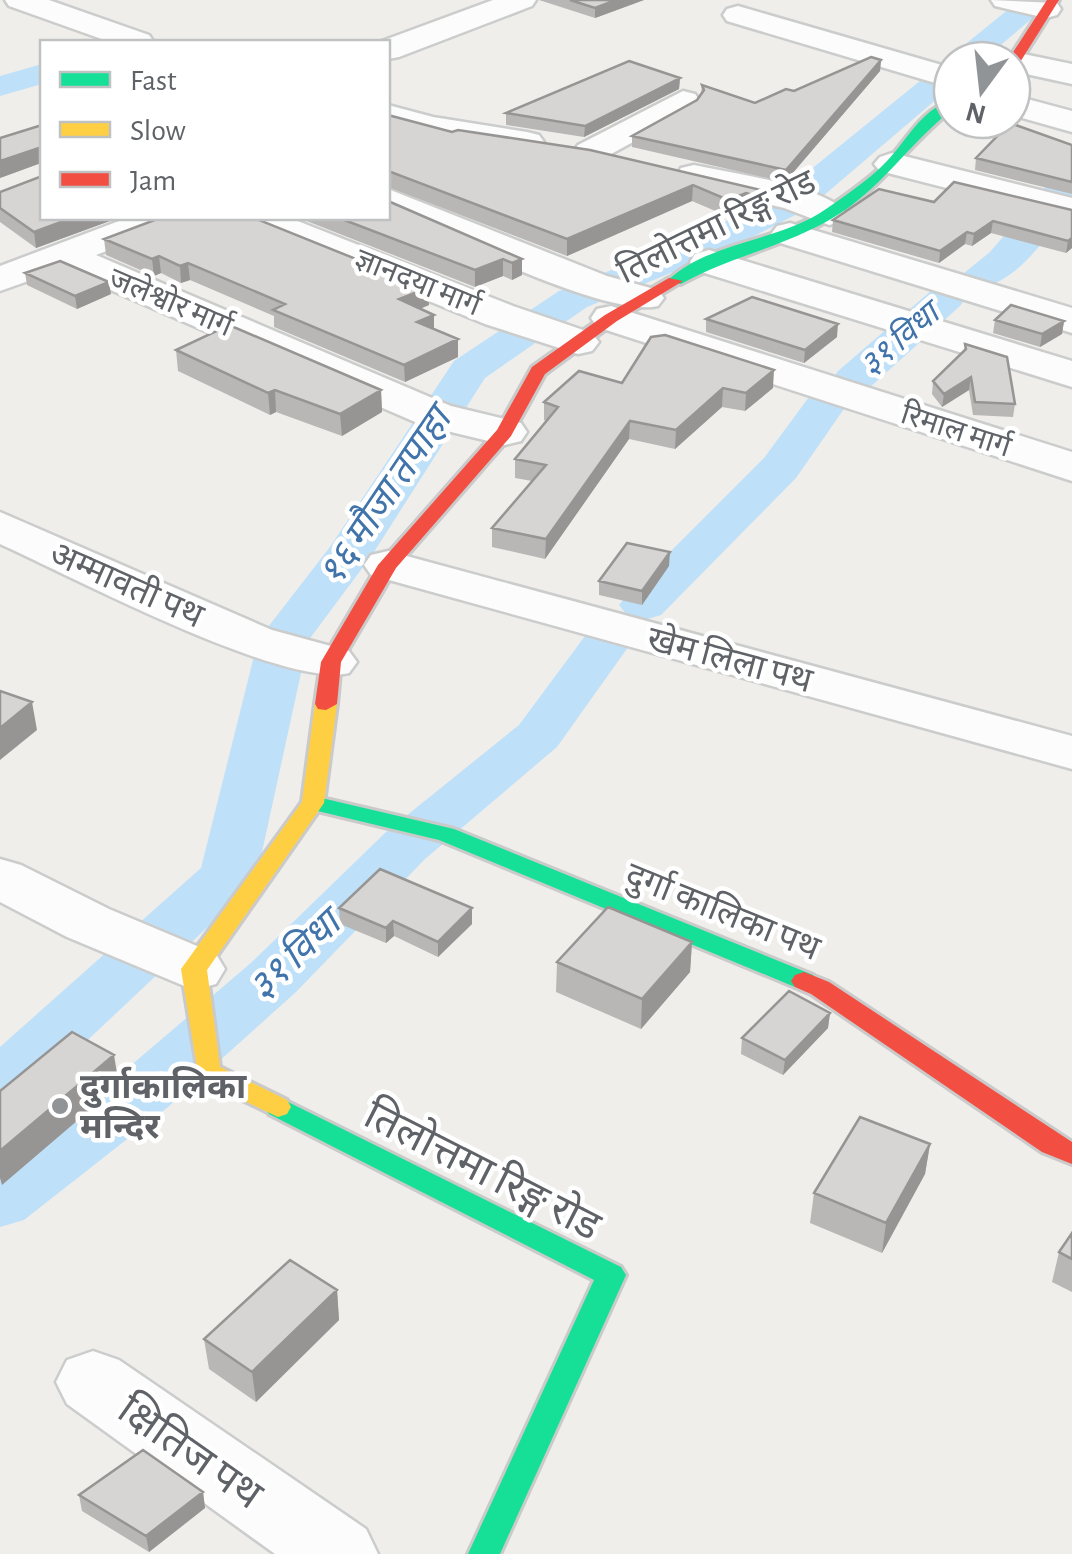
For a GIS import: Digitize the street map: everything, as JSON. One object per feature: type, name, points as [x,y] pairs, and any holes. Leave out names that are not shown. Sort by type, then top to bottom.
[{"type":"street","points":[[20,0],[133,40]]},
{"type":"street","points":[[390,49],[522,0]]},
{"type":"street","points":[[772,0],[738,15],[932,71]]},
{"type":"street","points":[[1006,0],[1049,5],[1027,40]]},
{"type":"street","points":[[86,23],[136,6]]},
{"type":"street","points":[[1032,67],[1072,74]]},
{"type":"street","points":[[590,152],[683,101]]},
{"type":"street","points":[[1032,111],[1072,122]]},
{"type":"street","points":[[390,116],[428,127],[590,152],[796,200],[829,214]]},
{"type":"street","name":"तिलोत्तमा रिङ्ग रोड","points":[[484,1554],[611,1275],[208,1072],[194,970],[315,804],[332,662],[388,565],[504,432],[538,370],[607,310],[708,262],[790,234],[829,214],[892,164],[912,134],[932,118]]},
{"type":"street","points":[[892,164],[1058,205]]},
{"type":"street","points":[[390,201],[607,310]]},
{"type":"street","points":[[0,279],[154,220]]},
{"type":"street","name":"ज्ञानदया मार्ग","points":[[264,220],[499,314],[607,310]]},
{"type":"street","points":[[790,234],[1072,321]]},
{"type":"street","name":"जलेश्वोर मार्ग","points":[[63,255],[437,416],[504,432]]},
{"type":"street","points":[[708,262],[1072,374]]},
{"type":"street","name":"रिमाल मार्ग","points":[[607,310],[1072,467]]},
{"type":"street","name":"अम्मावती पथ","points":[[0,526],[254,641],[332,662]]},
{"type":"street","name":"खेम लिला पथ","points":[[388,565],[1072,753]]},
{"type":"street","name":"दुर्गा कालिका पथ","points":[[315,804],[446,834],[820,988],[1052,1145],[1072,1154]]},
{"type":"street","points":[[0,878],[194,970]]},
{"type":"street","name":"क्षितिज पथ","points":[[93,1382],[338,1554]]},
{"type":"building","points":[[570,0],[616,0],[595,8]]},
{"type":"building","points":[[871,57],[881,60],[786,170],[632,136],[697,100],[704,90],[702,85],[755,103],[786,89],[794,91]]},
{"type":"building","points":[[629,61],[680,78],[585,126],[506,113]]},
{"type":"building","points":[[390,116],[452,132],[590,150],[765,191],[760,197],[746,193],[728,200],[693,185],[567,239],[390,172]]},
{"type":"building","points":[[40,126],[40,149],[0,161],[0,138]]},
{"type":"building","points":[[1032,131],[1072,145],[1072,182],[976,158],[993,140],[1032,140]]},
{"type":"building","points":[[40,177],[40,220],[67,220],[34,232],[0,208],[0,192]]},
{"type":"building","points":[[954,182],[1072,210],[1072,238],[1068,241],[993,221],[974,234],[967,232],[940,251],[833,220],[879,189],[934,202]]},
{"type":"building","points":[[390,202],[522,259],[512,263],[503,259],[475,270],[344,220],[390,220]]},
{"type":"building","points":[[155,220],[259,220],[428,288],[399,299],[434,315],[417,322],[458,339],[404,365],[273,310],[285,304],[188,263],[180,266],[159,256],[152,259],[104,239]]},
{"type":"building","points":[[60,261],[109,282],[75,296],[25,273]]},
{"type":"building","points":[[752,297],[838,324],[805,350],[706,319]]},
{"type":"building","points":[[1011,305],[1064,321],[1042,334],[995,320]]},
{"type":"building","points":[[229,325],[381,390],[340,414],[275,390],[268,393],[176,350]]},
{"type":"building","points":[[665,335],[774,370],[746,393],[723,388],[676,430],[630,421],[546,539],[492,528],[546,465],[515,459],[558,407],[544,402],[579,371],[622,383],[651,337]]},
{"type":"building","points":[[965,344],[1007,357],[1015,404],[975,402],[971,377],[944,394],[933,381],[966,349]]},
{"type":"building","points":[[627,543],[670,552],[642,591],[599,581]]},
{"type":"building","points":[[0,691],[32,702],[0,728]]},
{"type":"building","points":[[380,869],[472,908],[438,942],[393,921],[386,928],[339,908]]},
{"type":"building","points":[[608,907],[692,942],[642,999],[557,962]]},
{"type":"building","points":[[789,991],[830,1013],[785,1060],[742,1038]]},
{"type":"building","points":[[72,1032],[114,1055],[0,1151],[0,1091]]},
{"type":"building","points":[[860,1117],[930,1144],[886,1223],[814,1193]]},
{"type":"building","points":[[1072,1233],[1072,1259],[1059,1252]]},
{"type":"building","points":[[290,1260],[337,1290],[252,1372],[204,1339]]},
{"type":"building","points":[[143,1450],[203,1492],[146,1536],[79,1495]]},
{"type":"waterway","name":"१६ मौजा तपाहा","points":[[988,40],[1039,0]]},
{"type":"waterway","points":[[0,86],[40,75]]},
{"type":"waterway","name":"१६ मौजा तपाहा","points":[[0,1084],[228,875],[283,640],[348,555],[469,370],[573,299],[712,243],[796,200],[932,86]]},
{"type":"waterway","name":"३१ विधा","points":[[977,278],[1004,260],[1066,191],[1072,179]]},
{"type":"waterway","name":"३१ विधा","points":[[853,380],[946,298]]},
{"type":"waterway","name":"३१ विधा","points":[[644,605],[780,468],[824,406]]},
{"type":"waterway","name":"३१ विधा","points":[[0,1201],[145,1090],[274,977],[405,846],[538,736],[606,643]]},
{"type":"traffic: fast","points":[[675,281],[709,262],[790,234],[829,214],[892,164],[912,134],[932,118]]},
{"type":"traffic: fast","points":[[313,803],[446,834],[804,981]]},
{"type":"traffic: fast","points":[[278,1107],[611,1275],[484,1554]]},
{"type":"traffic: slow","points":[[278,1107],[208,1072],[194,969],[313,803],[326,704]]},
{"type":"traffic: jam","points":[[1027,40],[1053,0]]},
{"type":"traffic: jam","points":[[326,704],[331,662],[388,565],[505,432],[538,371],[611,318],[675,281]]},
{"type":"traffic: jam","points":[[804,981],[1052,1145],[1072,1154]]},
{"type":"place","name":"दुर्गाकालिका मन्दिर","points":[[60,1106]]}]
